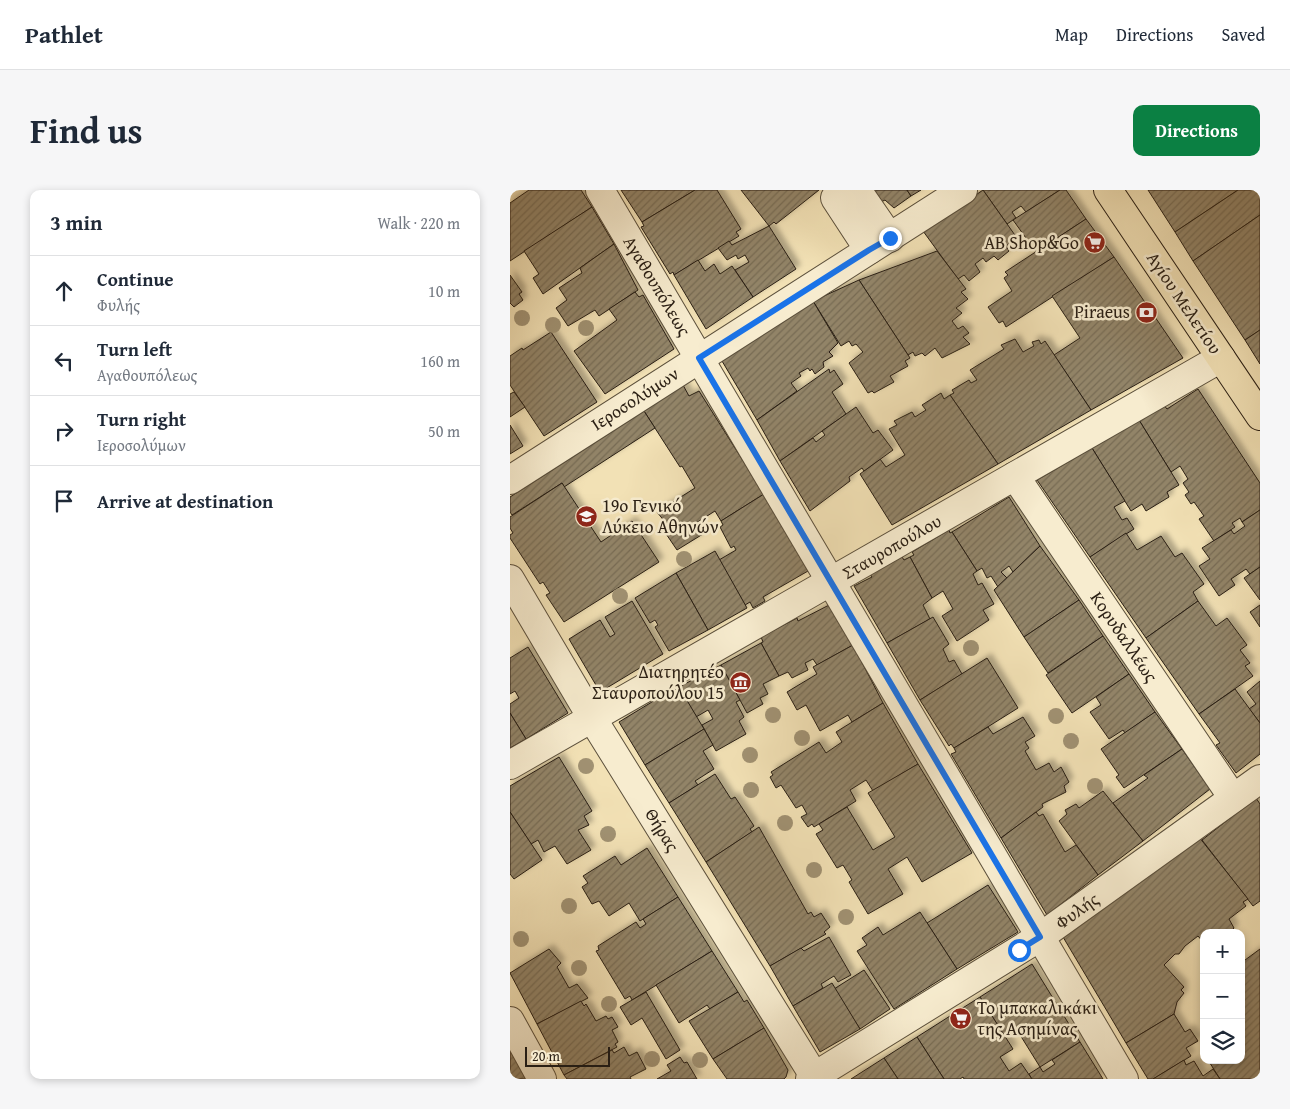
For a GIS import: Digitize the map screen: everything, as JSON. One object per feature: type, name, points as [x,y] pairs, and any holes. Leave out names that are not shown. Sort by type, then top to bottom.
[{"type":"main road","name":"Αγίου Μελετίου","points":[[1108,190],[1221,358],[1257,405]]},
{"type":"street","name":"Αγαθουπόλεως","points":[[600,190],[1124,1079]]},
{"type":"street","name":"Ιεροσολύμων","points":[[510,480],[963,190]]},
{"type":"street","points":[[845,193],[879,244]]},
{"type":"street","name":"Σταυροπούλου","points":[[510,765],[1221,358]]},
{"type":"street","name":"Κορυδαλλέως","points":[[1015,476],[1233,798]]},
{"type":"street","name":"Θήρας","points":[[510,579],[592,718],[814,1078]]},
{"type":"street","name":"Φυλής","points":[[814,1078],[1040,937],[1260,779]]},
{"type":"street","points":[[510,1021],[542,1079]]},
{"type":"building","points":[[529,190],[581,190],[592,207],[510,261],[510,203]]},
{"type":"building","points":[[621,190],[695,190],[642,222]]},
{"type":"building","points":[[695,190],[717,190],[741,229],[736,232],[739,236],[674,275],[673,272],[670,274],[641,227],[644,226],[642,222]]},
{"type":"building","points":[[741,190],[819,190],[776,224],[774,222],[769,226]]},
{"type":"building","points":[[863,190],[907,190],[911,196],[894,208],[885,200],[875,205]]},
{"type":"building","points":[[907,190],[921,190],[911,196]]},
{"type":"building","points":[[983,190],[1060,190],[1026,212],[1021,206],[1012,212],[1016,218],[1007,224]]},
{"type":"building","points":[[983,190],[1017,238],[1006,246],[1009,251],[998,260],[994,256],[986,262],[983,258],[975,264],[980,272],[969,281],[964,275],[958,279],[923,231]]},
{"type":"building","points":[[1060,190],[1066,190],[1086,219],[1036,252],[1013,220]]},
{"type":"building","points":[[1148,190],[1238,190],[1175,232]]},
{"type":"building","points":[[1238,190],[1260,190],[1260,215],[1193,261],[1175,232]]},
{"type":"building","points":[[592,207],[614,244],[543,294],[533,278],[539,274],[524,251]]},
{"type":"building","points":[[1260,215],[1260,330],[1245,340],[1193,261]]},
{"type":"building","points":[[1086,219],[1114,257],[1006,327],[1003,321],[999,323],[988,307],[1012,291],[1004,278],[1008,275],[1005,272]]},
{"type":"building","points":[[769,226],[796,269],[753,297],[735,270],[749,262],[745,255],[738,259],[736,255],[727,260],[718,248],[729,241],[732,245]]},
{"type":"building","points":[[614,244],[638,290],[599,316],[595,310],[568,326],[556,308],[567,300],[559,288],[582,273],[580,268]]},
{"type":"building","points":[[937,251],[966,289],[961,292],[968,299],[956,308],[962,313],[952,321],[958,329],[963,326],[969,333],[963,337],[970,344],[942,358],[935,348],[925,356],[922,353],[915,356],[913,352],[908,355],[859,280]]},
{"type":"building","points":[[1114,257],[1183,358],[1091,410],[1054,355],[1080,338],[1052,296]]},
{"type":"building","points":[[698,260],[705,271],[714,264],[720,274],[732,266],[753,297],[706,329],[674,275]]},
{"type":"building","points":[[510,275],[522,292],[519,294],[523,300],[514,307],[510,303]]},
{"type":"building","points":[[859,280],[910,358],[905,361],[908,366],[890,376],[894,382],[874,393],[872,391],[868,393],[849,363],[863,352],[856,344],[852,346],[849,341],[841,346],[813,301]]},
{"type":"building","points":[[635,292],[639,297],[643,295],[674,349],[605,394],[574,351],[617,320],[609,309]]},
{"type":"building","points":[[813,301],[838,343],[829,352],[833,356],[823,362],[824,367],[815,374],[812,369],[810,371],[808,368],[799,373],[801,376],[791,383],[797,391],[757,420],[722,361]]},
{"type":"building","points":[[1260,330],[1260,364],[1245,340]]},
{"type":"building","points":[[551,332],[597,402],[544,436],[510,385],[510,356]]},
{"type":"building","points":[[1015,339],[1023,352],[1034,346],[1032,342],[1039,340],[1041,344],[1045,341],[1091,410],[998,464],[950,395],[954,393],[952,390],[969,380],[971,383],[977,380],[970,370],[1004,349],[1001,345]]},
{"type":"building","points":[[829,369],[830,373],[834,370],[843,384],[832,392],[846,414],[780,461],[757,420]]},
{"type":"building","points":[[683,385],[689,396],[699,391],[764,494],[721,521],[715,511],[696,523],[703,534],[677,550],[660,525],[665,522],[657,512],[695,488],[644,411]]},
{"type":"building","points":[[1198,389],[1260,483],[1260,510],[1242,522],[1240,518],[1232,523],[1235,527],[1214,541],[1199,519],[1204,516],[1194,502],[1191,504],[1185,495],[1189,492],[1183,483],[1188,479],[1180,466],[1171,472],[1139,420],[1163,404],[1167,409]]},
{"type":"building","points":[[514,392],[525,407],[510,417],[510,394]]},
{"type":"building","points":[[941,393],[944,399],[950,395],[998,464],[892,525],[860,474],[880,459],[886,467],[905,455],[889,429],[897,425],[894,421],[912,412],[915,417],[926,410],[922,405]]},
{"type":"building","points":[[856,407],[873,433],[878,430],[893,450],[864,471],[862,468],[849,477],[850,481],[810,511],[780,461],[813,438],[816,442],[825,435],[822,431]]},
{"type":"building","points":[[644,411],[655,428],[564,487],[562,483],[512,515],[510,512],[510,497]]},
{"type":"building","points":[[1139,420],[1179,485],[1167,492],[1169,497],[1146,511],[1142,504],[1131,511],[1092,448]]},
{"type":"building","points":[[510,425],[523,446],[510,454]]},
{"type":"building","points":[[1092,448],[1125,501],[1114,507],[1122,520],[1127,518],[1134,529],[1090,557],[1037,480]]},
{"type":"building","points":[[562,483],[601,542],[632,521],[659,562],[564,622],[546,595],[550,593],[543,582],[540,584],[510,538],[510,535],[513,533],[510,528],[510,517]]},
{"type":"building","points":[[764,494],[808,571],[763,597],[765,601],[753,608],[750,602],[745,605],[719,560],[736,550],[734,546],[731,548],[720,527],[723,525],[721,521]]},
{"type":"building","points":[[1009,497],[1040,546],[1013,572],[1009,566],[1001,572],[1007,578],[998,587],[991,576],[987,578],[982,568],[977,571],[952,532]]},
{"type":"building","points":[[1260,510],[1260,567],[1250,574],[1246,569],[1231,579],[1235,585],[1219,596],[1199,566],[1210,559],[1202,548],[1231,530],[1234,534],[1245,526],[1242,522]]},
{"type":"building","points":[[949,530],[977,571],[973,574],[978,585],[982,583],[994,604],[983,610],[989,620],[957,641],[942,616],[953,609],[943,591],[932,598],[910,557],[914,555],[912,552]]},
{"type":"building","points":[[1126,533],[1137,550],[1161,536],[1175,557],[1182,553],[1204,584],[1193,592],[1198,601],[1146,638],[1090,557]]},
{"type":"building","points":[[1040,546],[1079,600],[1024,637],[994,590]]},
{"type":"building","points":[[715,551],[747,608],[708,630],[676,573]]},
{"type":"building","points":[[902,557],[904,560],[910,557],[932,598],[923,605],[930,619],[887,643],[854,586],[872,577],[870,574]]},
{"type":"building","points":[[1260,567],[1260,600],[1244,578]]},
{"type":"building","points":[[676,573],[708,630],[669,651],[655,627],[658,625],[655,620],[650,623],[635,598]]},
{"type":"building","points":[[1079,600],[1103,636],[1048,673],[1024,637]]},
{"type":"building","points":[[632,601],[663,654],[600,692],[569,639],[600,620],[610,637],[615,634],[605,617]]},
{"type":"building","points":[[1198,601],[1216,626],[1227,618],[1247,645],[1240,650],[1250,663],[1245,666],[1253,676],[1199,714],[1146,638]]},
{"type":"building","points":[[833,603],[853,645],[817,665],[813,659],[805,663],[808,670],[792,678],[788,672],[779,676],[761,643],[763,642],[761,637],[797,618],[798,621]]},
{"type":"building","points":[[1260,605],[1260,627],[1250,612]]},
{"type":"building","points":[[933,617],[949,644],[943,649],[949,662],[954,660],[962,674],[920,700],[887,643]]},
{"type":"building","points":[[1103,636],[1129,674],[1072,713],[1046,675]]},
{"type":"building","points":[[761,643],[779,676],[763,684],[768,694],[760,698],[763,704],[747,713],[721,665]]},
{"type":"building","points":[[853,645],[883,703],[852,722],[848,715],[820,731],[806,705],[797,710],[787,692],[817,674],[813,667]]},
{"type":"building","points":[[528,647],[568,713],[526,739],[510,713],[510,704],[519,698],[515,691],[510,694],[510,658]]},
{"type":"building","points":[[987,658],[1018,708],[954,748],[951,744],[949,746],[920,700]]},
{"type":"building","points":[[721,665],[740,700],[736,702],[744,717],[739,721],[746,734],[716,751],[702,725],[713,719],[708,710],[696,717],[679,687]]},
{"type":"building","points":[[1129,674],[1155,712],[1125,733],[1123,730],[1109,739],[1090,712],[1101,705],[1096,697]]},
{"type":"building","points":[[1260,681],[1260,723],[1249,709],[1256,704],[1247,692]]},
{"type":"building","points":[[679,687],[704,729],[645,765],[619,722]]},
{"type":"building","points":[[1235,689],[1260,723],[1260,754],[1236,773],[1216,745],[1220,743],[1199,714]]},
{"type":"building","points":[[883,703],[918,764],[873,791],[866,780],[850,790],[856,801],[814,827],[812,824],[808,827],[801,817],[807,814],[802,805],[796,808],[781,785],[776,788],[770,777],[773,775],[771,772],[819,742],[826,753],[842,742],[836,732]]},
{"type":"building","points":[[1155,712],[1182,749],[1124,788],[1116,777],[1119,775],[1101,749]]},
{"type":"building","points":[[510,713],[526,739],[510,748]]},
{"type":"building","points":[[1023,717],[1035,736],[1025,742],[1029,748],[1025,751],[1036,770],[1049,763],[1054,772],[1061,767],[1069,782],[1064,786],[1066,792],[1042,804],[1043,807],[1001,838],[951,754],[956,752],[954,748],[988,727],[993,734]]},
{"type":"building","points":[[704,729],[713,745],[703,751],[714,769],[695,781],[698,785],[669,803],[645,765]]},
{"type":"building","points":[[1182,749],[1210,789],[1143,841],[1113,803],[1148,778],[1144,775]]},
{"type":"building","points":[[559,757],[592,811],[584,816],[589,825],[578,830],[591,850],[567,864],[555,846],[544,852],[538,840],[531,844],[510,812],[510,786]]},
{"type":"building","points":[[918,764],[972,853],[922,882],[907,857],[888,869],[903,894],[868,914],[849,882],[852,880],[843,865],[837,868],[816,834],[823,830],[819,824],[847,807],[873,850],[895,837],[868,793]]},
{"type":"building","points":[[715,774],[731,799],[735,797],[754,826],[750,829],[752,832],[706,862],[669,803]]},
{"type":"building","points":[[1103,791],[1143,841],[1098,875],[1059,821],[1067,814],[1065,810],[1076,804],[1079,808]]},
{"type":"building","points":[[1256,798],[1260,804],[1260,901],[1253,906],[1202,840]]},
{"type":"building","points":[[510,812],[542,860],[514,879],[510,874]]},
{"type":"building","points":[[1036,812],[1039,816],[1043,814],[1065,852],[1076,845],[1098,875],[1047,915],[1001,838]]},
{"type":"building","points":[[759,827],[808,914],[811,912],[814,917],[821,913],[830,927],[824,932],[826,934],[770,966],[706,862]]},
{"type":"building","points":[[1199,837],[1248,899],[1243,902],[1246,906],[1229,919],[1233,929],[1200,929],[1200,938],[1198,936],[1164,965],[1184,987],[1181,990],[1184,993],[1177,1002],[1174,1014],[1126,1043],[1063,937]]},
{"type":"building","points":[[647,848],[678,897],[640,921],[629,903],[609,916],[599,901],[592,904],[582,887],[588,883],[583,876],[615,856],[621,865]]},
{"type":"building","points":[[988,885],[1018,932],[957,969],[927,923]]},
{"type":"building","points":[[678,897],[712,951],[632,1000],[630,996],[625,999],[596,951],[599,950],[598,946],[636,922],[640,928],[646,924],[643,919]]},
{"type":"building","points":[[920,912],[957,969],[894,1009],[857,951],[867,945],[862,938],[878,927],[883,935]]},
{"type":"building","points":[[829,937],[851,975],[838,982],[834,976],[821,984],[823,988],[793,1006],[770,966],[801,948],[804,951]]},
{"type":"building","points":[[549,949],[561,963],[557,967],[569,988],[577,984],[588,998],[537,1024],[510,973]]},
{"type":"building","points":[[1260,949],[1260,1079],[1220,1079],[1211,1064],[1245,1064],[1245,960]]},
{"type":"building","points":[[712,951],[738,992],[710,1009],[707,1005],[679,1023],[656,985]]},
{"type":"building","points":[[1032,964],[1080,1042],[1040,1067],[1017,1030],[1005,1037],[980,997]]},
{"type":"building","points":[[864,970],[890,1009],[860,1029],[834,989]]},
{"type":"building","points":[[832,983],[860,1029],[820,1052],[793,1006]]},
{"type":"building","points":[[646,992],[680,1050],[666,1059],[642,1018],[631,1025],[620,1007]]},
{"type":"building","points":[[738,992],[744,1002],[747,1000],[764,1028],[713,1059],[689,1021]]},
{"type":"building","points":[[980,997],[1013,1049],[1000,1057],[1009,1071],[1021,1063],[1032,1079],[964,1079],[963,1077],[960,1079],[944,1079],[917,1037]]},
{"type":"building","points":[[581,1001],[584,1006],[586,1004],[596,1021],[606,1016],[608,1019],[612,1017],[618,1027],[612,1030],[618,1042],[615,1044],[617,1047],[564,1075],[537,1024]]},
{"type":"building","points":[[1174,1014],[1185,1032],[1190,1029],[1198,1041],[1186,1048],[1191,1056],[1153,1079],[1148,1079],[1126,1043]]},
{"type":"building","points":[[764,1028],[788,1070],[786,1077],[784,1079],[727,1079],[713,1059]]},
{"type":"building","points":[[917,1037],[944,1079],[898,1079],[884,1058]]},
{"type":"building","points":[[1080,1042],[1103,1079],[1032,1079],[1029,1074],[1040,1067],[1043,1072],[1055,1064],[1052,1060]]},
{"type":"building","points":[[510,1047],[526,1079],[510,1079]]},
{"type":"building","points":[[624,1047],[629,1056],[637,1052],[646,1069],[630,1077],[631,1079],[567,1079],[564,1075],[612,1050],[614,1053]]},
{"type":"building","points":[[680,1057],[684,1063],[687,1062],[697,1079],[657,1079],[671,1071],[667,1065]]},
{"type":"building","points":[[884,1058],[898,1079],[851,1079]]},
{"type":"building","points":[[1184,1060],[1186,1065],[1194,1061],[1203,1076],[1213,1069],[1220,1079],[1153,1079]]},
{"type":"place","name":"ΑΒ Shop&Go","points":[[1095,243]]},
{"type":"place","name":"Piraeus","points":[[1146,312]]},
{"type":"place","name":"19ο Γενικό Λύκειο Αθηνών","points":[[586,516]]},
{"type":"place","name":"Διατηρητέο Σταυροπούλου 15","points":[[740,682]]},
{"type":"place","name":"Το μπακαλικάκι της Ασημίνας","points":[[961,1018]]},
{"type":"route","points":[[890,238],[699,358],[1040,937],[1019,950]]}]
